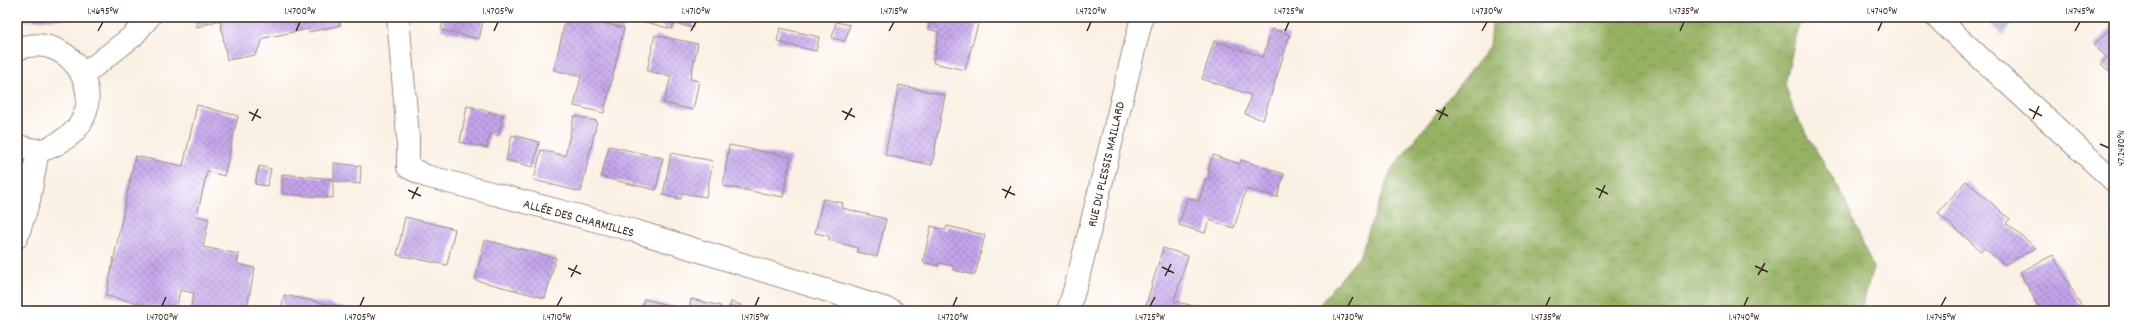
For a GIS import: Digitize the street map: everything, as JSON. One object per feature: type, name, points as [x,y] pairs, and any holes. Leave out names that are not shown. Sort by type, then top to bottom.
[{"type":"street","points":[[83,75],[132,36],[149,17]]},
{"type":"street","name":"ALLÉE DES CHARMILLES","points":[[398,17],[408,137],[408,167],[426,176],[632,230],[893,311]]},
{"type":"street","name":"RUE DU PLESSIS MAILLARD","points":[[1068,311],[1078,278],[1142,17]]},
{"type":"street","points":[[1936,17],[2114,181]]},
{"type":"street","points":[[17,49],[27,45],[55,48],[70,58],[83,75],[88,95],[85,115],[74,134],[52,147],[38,150],[17,146]]},
{"type":"street","points":[[17,237],[30,200],[38,150]]},
{"type":"shaded area","points":[[1981,17],[2019,17],[2003,35]]},
{"type":"green space","points":[[1493,17],[1800,17],[1785,84],[1794,112],[1845,200],[1873,268],[1861,311],[1314,311],[1359,257],[1391,170],[1490,46]]},
{"type":"building","points":[[17,17],[98,17],[98,18],[17,21]]},
{"type":"building","points":[[195,17],[338,17],[340,25],[309,32],[308,29],[264,38],[255,55],[227,60],[220,20],[197,27]]},
{"type":"building","points":[[444,17],[484,17],[479,39],[441,30]]},
{"type":"building","points":[[566,17],[576,17],[624,28],[604,113],[574,106],[581,76],[554,70]]},
{"type":"building","points":[[639,17],[695,17],[693,28],[674,23],[672,29],[638,20]]},
{"type":"building","points":[[931,17],[980,17],[965,70],[933,63],[939,32],[928,29]]},
{"type":"building","points":[[836,22],[850,25],[845,41],[832,38]]},
{"type":"building","points":[[2114,24],[2114,76],[2101,64],[2107,57],[2094,46]]},
{"type":"building","points":[[780,28],[819,37],[816,51],[777,42]]},
{"type":"building","points":[[1272,29],[1290,35],[1263,120],[1245,114],[1251,95],[1202,79],[1214,41],[1263,57]]},
{"type":"building","points":[[655,35],[698,44],[690,79],[699,81],[693,110],[664,103],[671,76],[647,71]]},
{"type":"building","points":[[899,85],[945,95],[932,165],[885,155]]},
{"type":"building","points":[[197,105],[238,116],[224,176],[207,171],[197,216],[209,219],[203,247],[239,254],[237,264],[255,268],[246,311],[190,311],[194,293],[180,290],[176,311],[106,296],[135,156],[183,166]]},
{"type":"building","points":[[467,106],[503,115],[498,136],[490,133],[487,148],[460,142]]},
{"type":"building","points":[[574,116],[597,121],[581,192],[534,180],[541,150],[565,156]]},
{"type":"building","points":[[512,135],[539,142],[533,167],[506,160]]},
{"type":"building","points":[[729,145],[791,157],[783,197],[723,186]]},
{"type":"building","points":[[609,146],[663,158],[656,190],[601,177]]},
{"type":"building","points":[[671,153],[713,161],[706,197],[682,193],[681,199],[663,195]]},
{"type":"building","points":[[1213,155],[1240,164],[1241,160],[1284,174],[1277,197],[1246,189],[1234,228],[1209,220],[1205,233],[1179,225],[1187,198],[1199,201],[1206,178],[1208,179],[1210,171],[1208,170]]},
{"type":"building","points":[[334,163],[361,166],[360,184],[333,181],[333,198],[282,194],[282,174],[334,179]]},
{"type":"building","points":[[259,166],[271,169],[267,186],[255,184]]},
{"type":"building","points":[[1966,181],[2010,219],[2006,223],[2036,248],[2005,265],[1984,248],[1981,251],[1938,213]]},
{"type":"building","points":[[823,199],[843,203],[842,208],[886,219],[877,257],[857,252],[858,248],[829,240],[829,236],[815,233]]},
{"type":"building","points":[[405,217],[455,229],[447,265],[397,255]]},
{"type":"building","points":[[931,226],[946,230],[947,226],[985,235],[975,275],[953,270],[953,266],[939,263],[939,266],[923,262]]},
{"type":"building","points":[[485,240],[556,258],[545,298],[475,280]]},
{"type":"building","points":[[1163,248],[1188,256],[1174,301],[1193,306],[1191,311],[1144,311]]},
{"type":"building","points":[[2053,255],[2084,311],[2041,311],[2020,272]]},
{"type":"building","points":[[284,295],[357,310],[357,311],[281,311]]},
{"type":"building","points":[[644,299],[672,306],[670,311],[641,311]]},
{"type":"building","points":[[691,299],[721,306],[719,311],[689,311]]},
{"type":"building","points":[[731,302],[741,305],[740,311],[729,311]]}]
